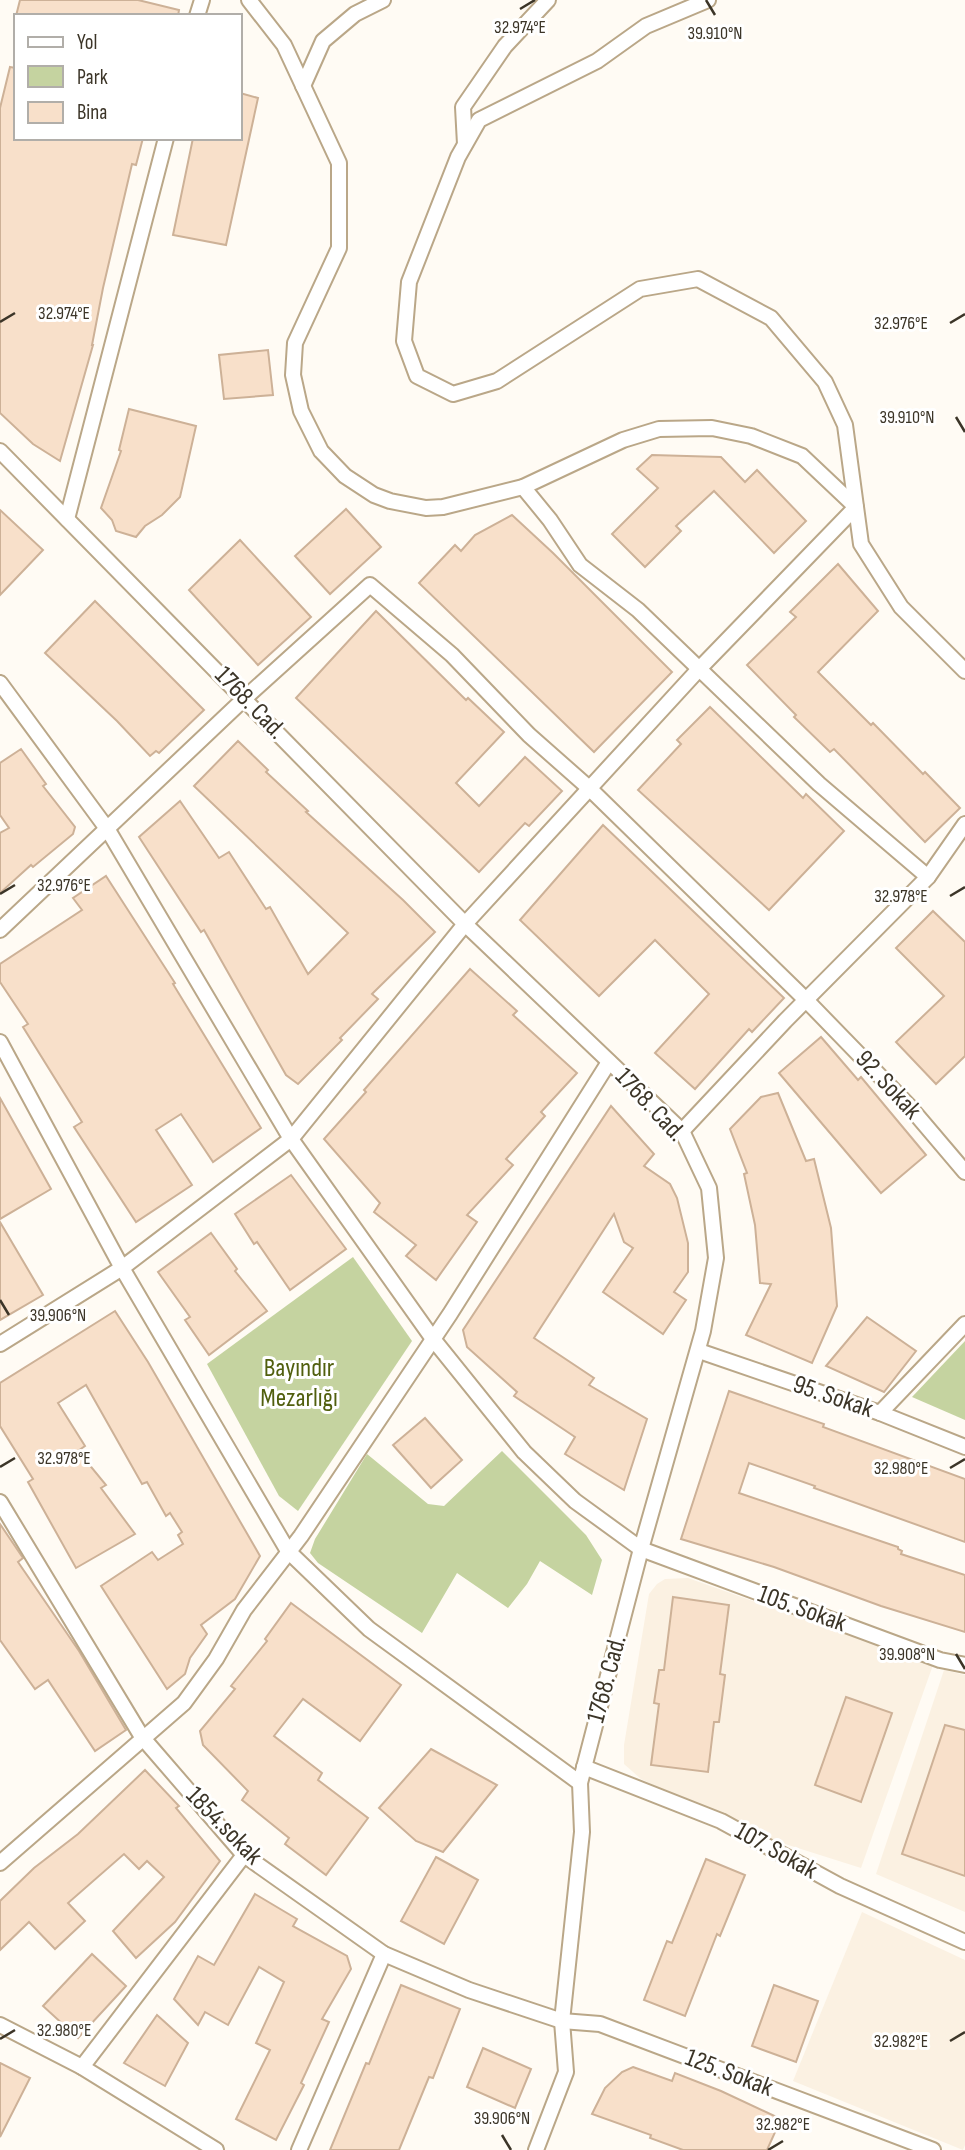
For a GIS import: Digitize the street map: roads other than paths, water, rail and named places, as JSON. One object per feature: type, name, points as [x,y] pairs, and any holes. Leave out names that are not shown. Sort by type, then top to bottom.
[{"type":"street","points":[[249,0],[284,45],[339,163],[340,248],[295,343],[293,375],[301,411],[321,451],[345,476],[390,501],[408,506],[443,508],[523,487],[623,440],[659,429],[712,428],[751,436],[802,456],[856,507]]},
{"type":"street","points":[[303,86],[323,41],[355,14],[383,0]]},
{"type":"street","points":[[465,146],[463,107],[505,46],[548,0]]},
{"type":"street","points":[[708,0],[646,26],[597,61],[479,120],[465,146],[410,282],[404,341],[417,376],[453,394],[497,381],[640,289],[698,279],[771,318],[825,382],[845,425],[861,544],[901,607],[965,671]]},
{"type":"street","points":[[67,519],[165,140]]},
{"type":"street","name":"1768. Cad.","points":[[0,451],[466,924],[682,1131],[709,1188],[716,1258],[699,1351],[640,1549],[580,1783],[582,1832],[562,2021],[566,2072],[536,2150]]},
{"type":"street","points":[[523,487],[550,520],[580,565],[638,610],[819,784],[928,877]]},
{"type":"street","points":[[0,1344],[122,1268],[291,1139],[466,924],[700,668],[856,507]]},
{"type":"street","name":"92. Sokak","points":[[245,698],[370,585],[452,655],[529,735],[589,788],[807,1001],[909,1106],[965,1172]]},
{"type":"street","name":"105. Sokak","points":[[0,683],[108,830],[291,1139],[433,1339],[524,1452],[575,1501],[640,1549],[940,1660],[965,1665]]},
{"type":"street","points":[[0,930],[245,698]]},
{"type":"street","points":[[682,1131],[785,1021],[928,877],[965,824]]},
{"type":"street","points":[[0,1042],[122,1268],[288,1551],[369,1629],[580,1783]]},
{"type":"street","points":[[1,1859],[184,1703],[216,1659],[244,1610],[301,1536],[433,1339],[609,1062]]},
{"type":"street","points":[[880,1413],[965,1324]]},
{"type":"street","name":"95. Sokak","points":[[699,1351],[880,1413],[965,1447]]},
{"type":"street","name":"1854.sokak","points":[[0,1502],[142,1737],[244,1855],[384,1954],[469,1990],[562,2021]]},
{"type":"street","name":"107. Sokak","points":[[584,1767],[721,1821],[840,1886],[965,1942]]},
{"type":"street","points":[[82,2067],[244,1855]]},
{"type":"street","points":[[299,2150],[384,1954]]},
{"type":"street","name":"125. Sokak","points":[[562,2021],[600,2024],[933,2150]]},
{"type":"street","points":[[0,2025],[82,2067],[216,2150]]},
{"type":"park label","name":"Bayındır Mezarlığı","points":[[299,1383]]}]
